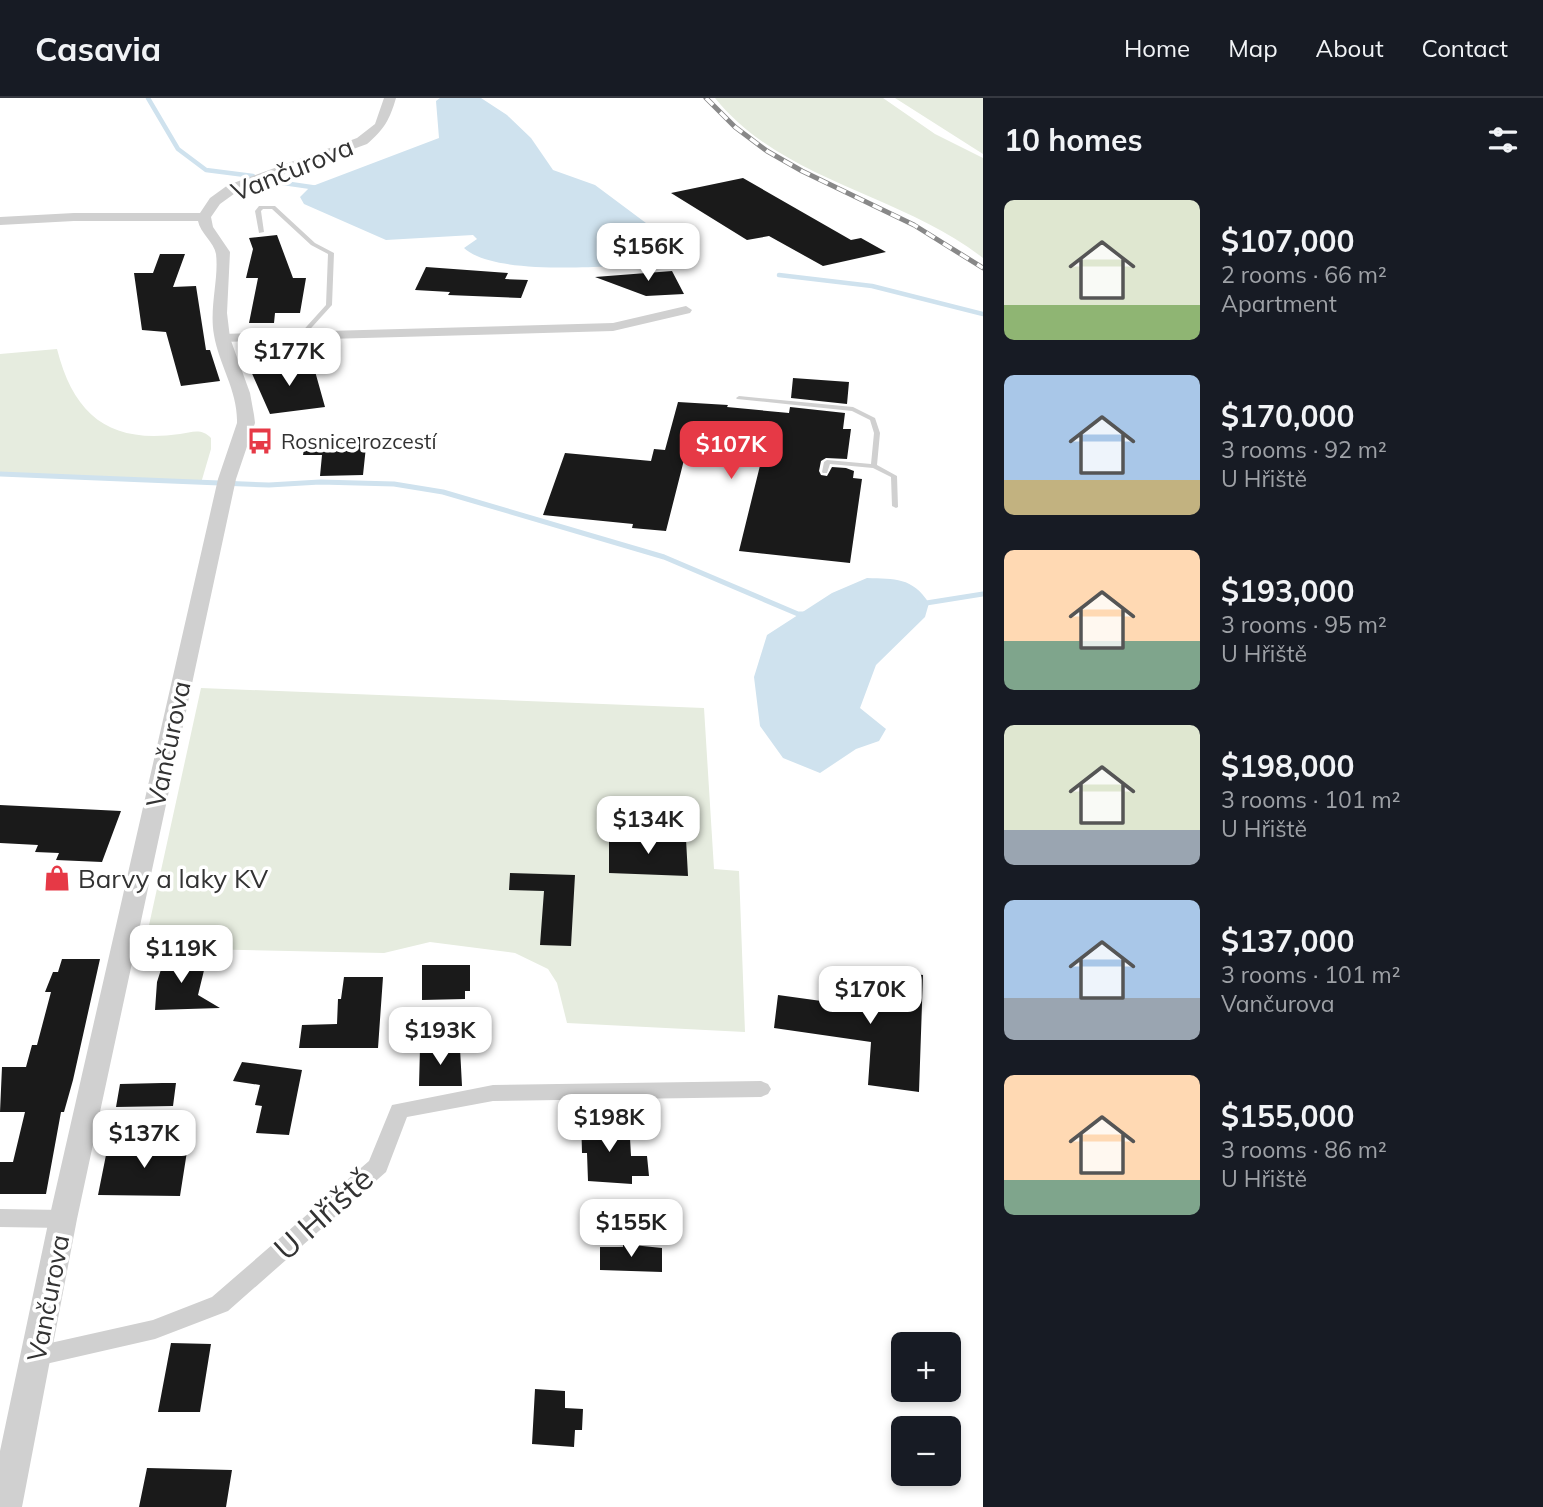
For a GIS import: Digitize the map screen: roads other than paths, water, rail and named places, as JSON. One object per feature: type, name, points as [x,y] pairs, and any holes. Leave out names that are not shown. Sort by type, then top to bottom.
[{"type":"street","name":"Vančurova","points":[[5,1507],[6,1479],[37,1356],[63,1219],[227,479],[246,423],[242,393],[222,338],[219,313],[223,252],[205,226],[204,217],[216,200],[247,183],[339,151],[365,139],[382,122],[390,98]]},
{"type":"street","points":[[0,220],[204,217]]},
{"type":"street","points":[[222,338],[613,327],[686,310]]},
{"type":"street","name":"U Hřiště","points":[[37,1356],[155,1329],[220,1304],[378,1166],[399,1111],[454,1098],[493,1093],[761,1088]]},
{"type":"street","points":[[0,1218],[63,1219]]},
{"type":"lane","points":[[261,232],[258,211],[261,207],[273,207],[313,244],[331,253],[329,305],[301,336]]},
{"type":"lane","points":[[739,398],[862,412],[873,419],[876,425],[874,466]]},
{"type":"lane","points":[[825,472],[827,462],[874,466],[894,476],[896,506]]},
{"type":"water","points":[[440,98],[481,98],[507,115],[531,138],[553,170],[595,185],[650,226],[673,248],[673,254],[660,263],[645,265],[550,267],[499,263],[479,257],[464,248],[477,239],[473,235],[386,240],[304,204],[300,197],[310,187],[439,138],[436,101]]},
{"type":"water","points":[[867,578],[902,581],[916,588],[929,603],[925,617],[876,665],[860,708],[886,729],[879,741],[856,749],[820,773],[783,758],[760,726],[754,677],[767,635],[832,593]]},
{"type":"waterway","points":[[148,98],[178,149],[206,170],[253,176]]},
{"type":"waterway","points":[[263,180],[318,188]]},
{"type":"waterway","points":[[779,275],[872,286],[983,314]]},
{"type":"waterway","points":[[0,474],[269,485],[320,482],[394,484],[443,492],[664,557],[798,614],[807,614]]},
{"type":"waterway","points":[[920,604],[983,594]]},
{"type":"railway","points":[[706,98],[735,127],[767,151],[802,171],[914,225],[983,268]]},
{"type":"place","name":"Rosnice rozcestí","points":[[260,441]]},
{"type":"place","name":"Barvy a laky KV","points":[[57,878]]}]
